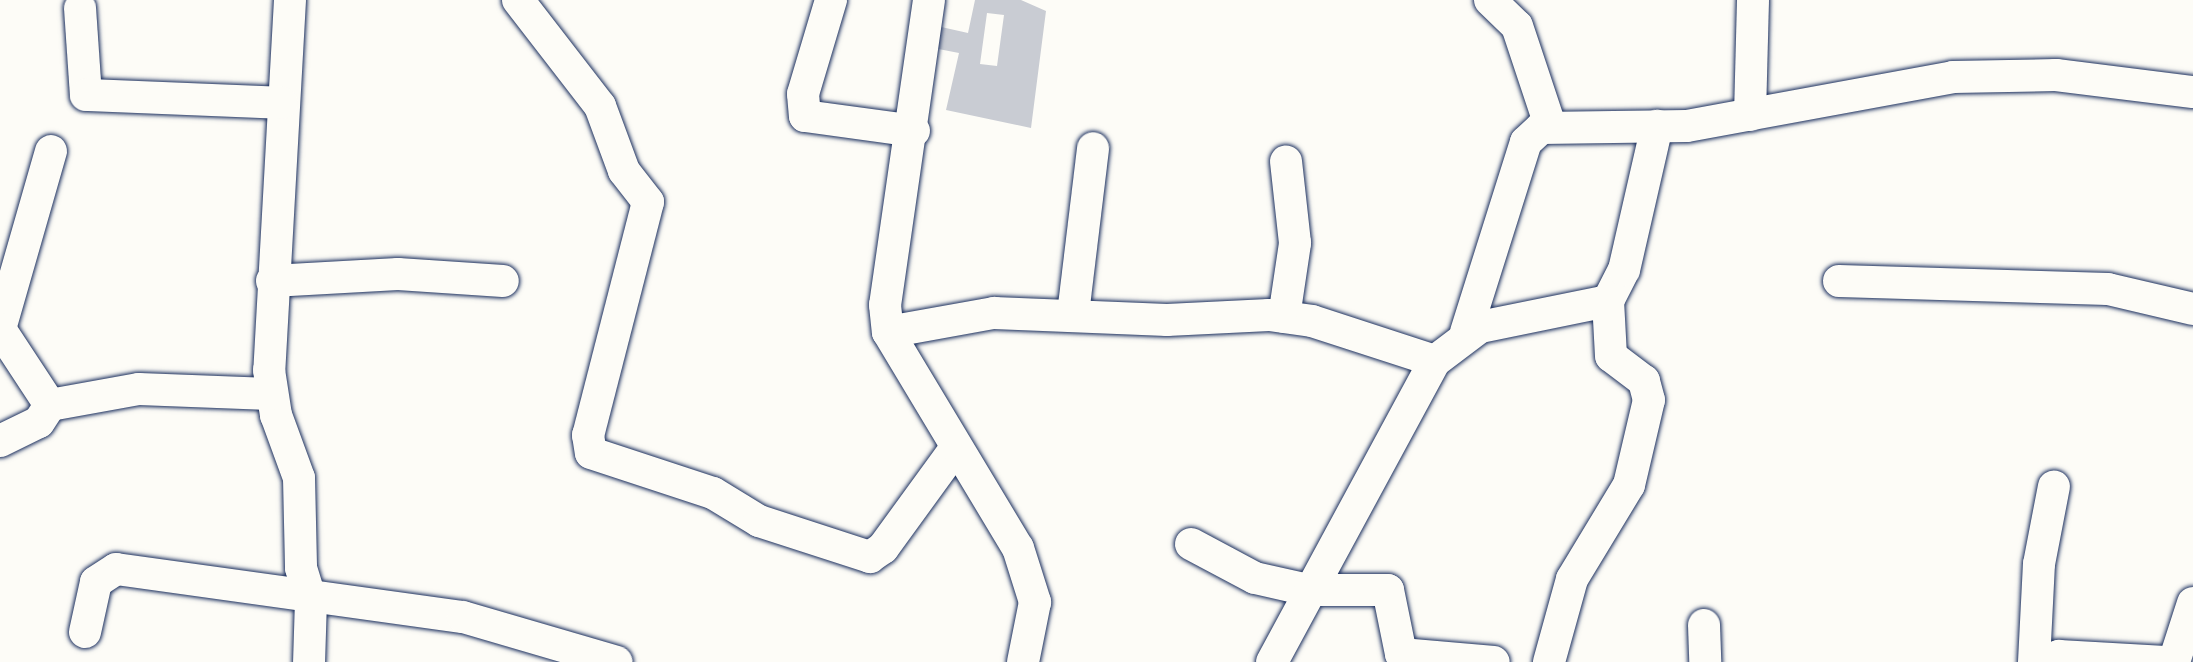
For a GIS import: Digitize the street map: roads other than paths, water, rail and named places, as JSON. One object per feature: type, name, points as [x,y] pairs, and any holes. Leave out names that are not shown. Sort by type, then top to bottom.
[{"type":"street","points":[[290,0],[272,281],[270,394],[299,478],[301,568],[311,600],[310,662]]},
{"type":"street","points":[[518,0],[600,106],[624,171],[648,202],[588,435],[591,453],[713,493],[758,521],[870,557],[883,548],[955,449]]},
{"type":"street","points":[[831,0],[803,94],[805,116],[914,131]]},
{"type":"street","points":[[929,0],[914,131],[885,305],[888,332],[955,449],[1018,548],[1035,602],[1023,662]]},
{"type":"street","points":[[1490,0],[1517,26],[1550,125]]},
{"type":"street","points":[[1750,114],[1753,0]]},
{"type":"street","points":[[80,8],[86,95],[282,103]]},
{"type":"street","points":[[1272,662],[1308,590],[1435,361],[1466,332],[1526,142],[1550,125],[1657,126],[1750,114],[1953,77],[2056,75],[2193,92]]},
{"type":"street","points":[[1549,662],[1572,579],[1629,485],[1649,400],[1644,381],[1611,356],[1608,301],[1624,270],[1657,126]]},
{"type":"street","points":[[1073,314],[1093,148]]},
{"type":"street","points":[[50,405],[0,329],[51,150]]},
{"type":"street","points":[[1284,317],[1296,234],[1286,161]]},
{"type":"street","points":[[272,281],[398,274],[503,281]]},
{"type":"street","points":[[1839,281],[2108,289],[2193,309]]},
{"type":"street","points":[[1466,332],[1608,301]]},
{"type":"street","points":[[888,332],[994,313],[1284,317],[1435,361]]},
{"type":"street","points":[[0,441],[39,422],[50,405],[139,389],[270,394]]},
{"type":"street","points":[[2034,662],[2039,564],[2054,486]]},
{"type":"street","points":[[1191,544],[1255,578],[1308,590],[1388,590],[1401,654],[1494,662]]},
{"type":"street","points":[[85,632],[96,582],[108,569],[311,600],[463,617],[617,662]]},
{"type":"street","points":[[2174,662],[2193,603]]},
{"type":"street","points":[[1704,625],[1705,662]]},
{"type":"street","points":[[2043,662],[2059,656],[2165,662]]}]
